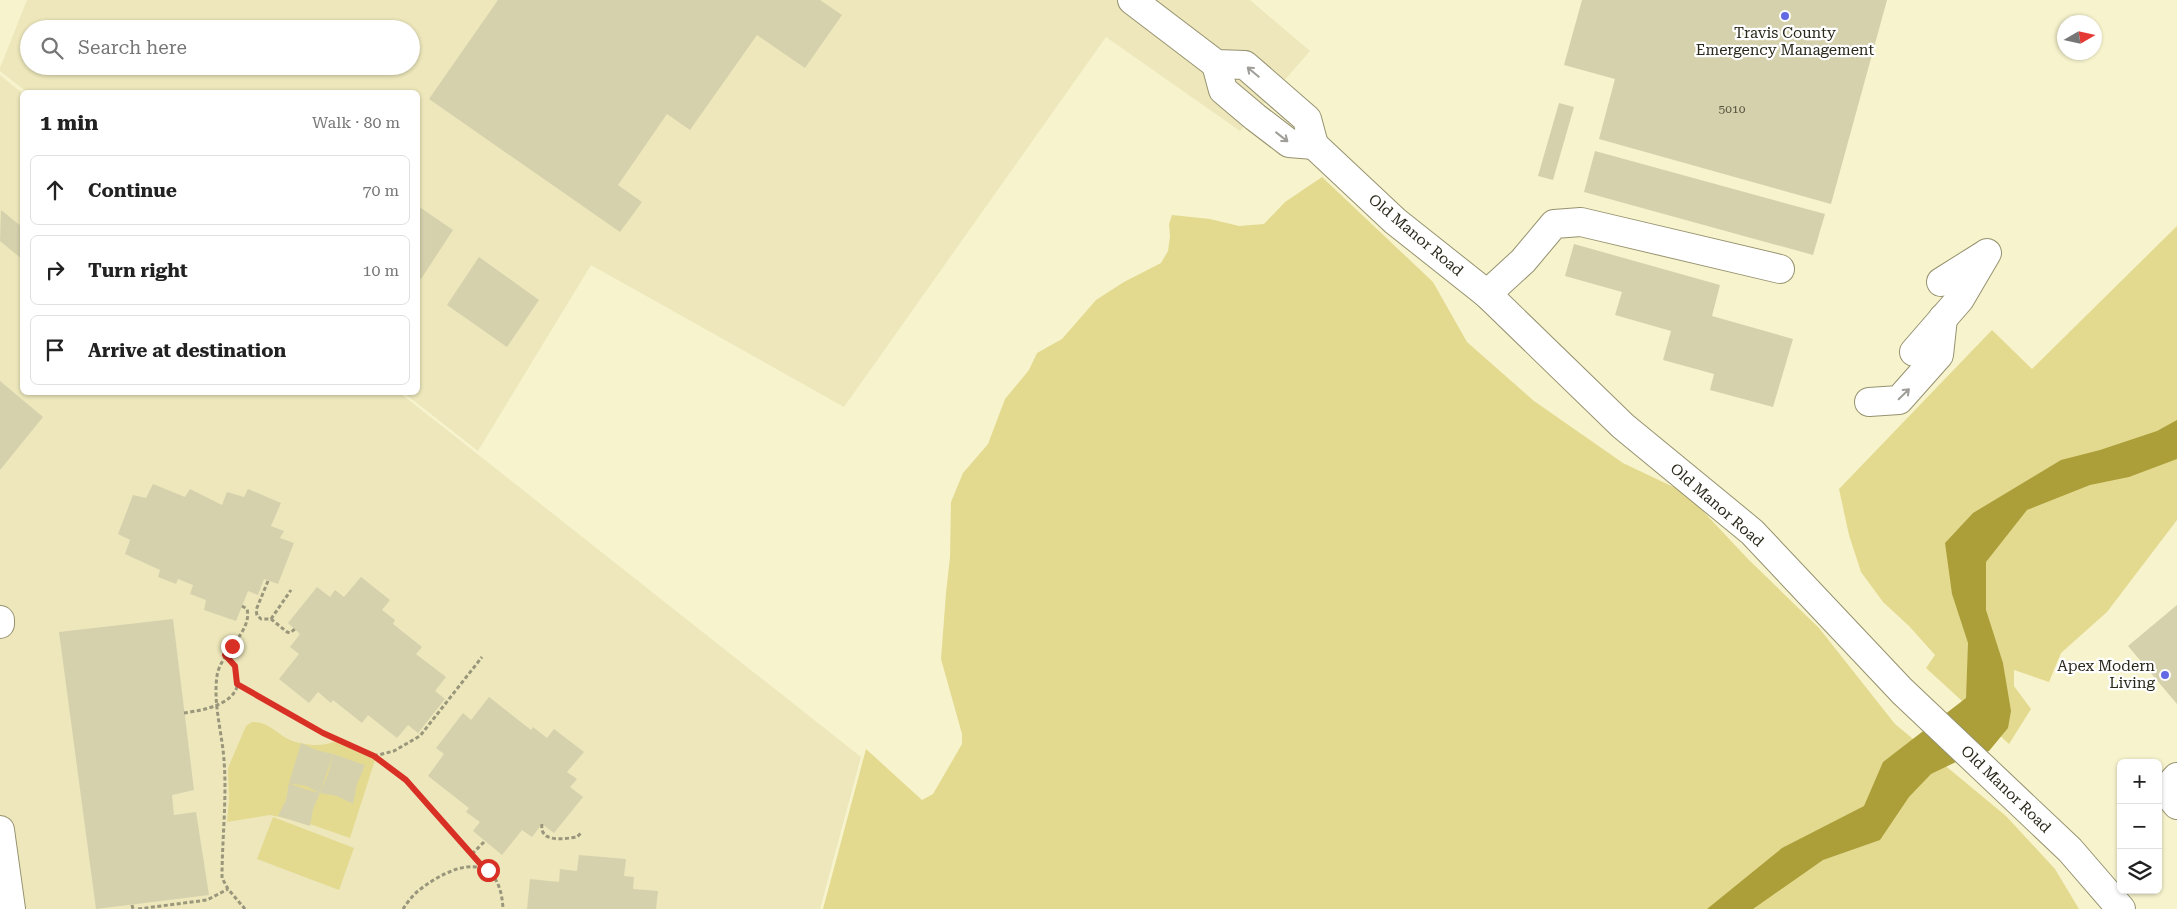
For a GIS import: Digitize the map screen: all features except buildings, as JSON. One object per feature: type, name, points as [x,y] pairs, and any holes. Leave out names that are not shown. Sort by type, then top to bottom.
[{"type":"street","name":"Old Manor Road","points":[[1132,0],[1216,64],[1244,65],[1284,97],[1307,119],[1314,145],[1395,221],[1487,294],[1623,426],[1752,532],[1902,691],[2070,850],[2121,909]]},
{"type":"street","points":[[1487,294],[1523,261],[1554,224],[1581,222],[1780,269]]},
{"type":"street","points":[[1914,352],[1960,299],[1987,253],[1941,282]]},
{"type":"street","points":[[1869,402],[1899,400],[1929,367],[1939,355],[1943,318]]},
{"type":"street","points":[[2177,776],[2165,790],[2177,805]]},
{"type":"street","points":[[0,830],[11,909]]},
{"type":"path","points":[[268,581],[256,610],[257,615],[261,619],[271,619],[287,632],[290,633],[295,629]]},
{"type":"path","points":[[271,619],[291,590]]},
{"type":"path","points":[[242,606],[247,609],[247,621],[220,662],[217,676],[217,705],[224,759],[225,785],[222,878],[228,889],[245,909]]},
{"type":"path","points":[[184,713],[217,705],[229,699],[237,684],[235,666],[225,655]]},
{"type":"path","points":[[374,756],[394,750],[420,736],[482,657]]},
{"type":"path","points":[[237,684],[323,733],[374,756],[406,780],[483,867],[488,870],[497,883],[503,909]]},
{"type":"path","points":[[542,824],[541,830],[544,836],[552,839],[577,838],[582,832]]},
{"type":"path","points":[[472,854],[485,841]]},
{"type":"path","points":[[403,909],[416,892],[433,880],[458,868],[483,867]]},
{"type":"path","points":[[138,909],[207,900],[228,889]]},
{"type":"shaded area","points":[[27,0],[1250,0],[1310,51],[1240,131],[1106,37],[844,407],[591,265],[478,451],[407,395],[420,395],[420,90],[24,90],[0,71]]},
{"type":"shaded area","points":[[0,75],[20,91],[20,395],[403,395],[861,757],[820,909],[0,909]]},
{"type":"shaded area","points":[[1322,177],[1433,282],[1467,342],[1534,401],[1623,463],[1686,493],[1748,559],[1819,628],[1895,724],[2006,816],[2055,869],[2079,909],[823,909],[866,749],[922,800],[933,794],[962,744],[962,734],[941,659],[950,557],[951,502],[963,473],[988,444],[1005,399],[1029,370],[1037,353],[1062,339],[1096,300],[1124,282],[1161,263],[1168,251],[1169,224],[1172,215],[1210,219],[1239,226],[1264,224],[1285,202]]},
{"type":"shaded area","points":[[2177,226],[2177,520],[2107,612],[2061,653],[2049,682],[2014,670],[2014,686],[2031,709],[2009,744],[1926,668],[1935,655],[1909,626],[1883,602],[1861,572],[1849,535],[1839,489],[1992,330],[2032,369]]},
{"type":"shaded area","points":[[2177,420],[2177,459],[2129,477],[2090,485],[2027,510],[1986,562],[1986,610],[2003,663],[2011,711],[2008,728],[1989,751],[1958,761],[1931,774],[1909,797],[1880,840],[1823,860],[1753,909],[1707,909],[1782,848],[1864,806],[1883,762],[1966,698],[1968,643],[1952,594],[1945,543],[1973,513],[2061,460],[2100,450],[2157,431]]},
{"type":"shaded area","points":[[252,722],[267,725],[288,739],[299,743],[318,745],[335,741],[375,760],[350,838],[304,822],[270,815],[227,822],[229,800],[228,768],[246,726]]},
{"type":"shaded area","points":[[273,817],[354,848],[339,890],[257,859]]},
{"type":"place","name":"Travis County Emergency Management","points":[[1785,16]]},
{"type":"place","name":"Apex Modern Living","points":[[2165,675]]},
{"type":"route","points":[[232,646],[225,655],[235,666],[238,678],[237,684],[323,733],[374,756],[406,780],[446,827],[488,870]]}]
